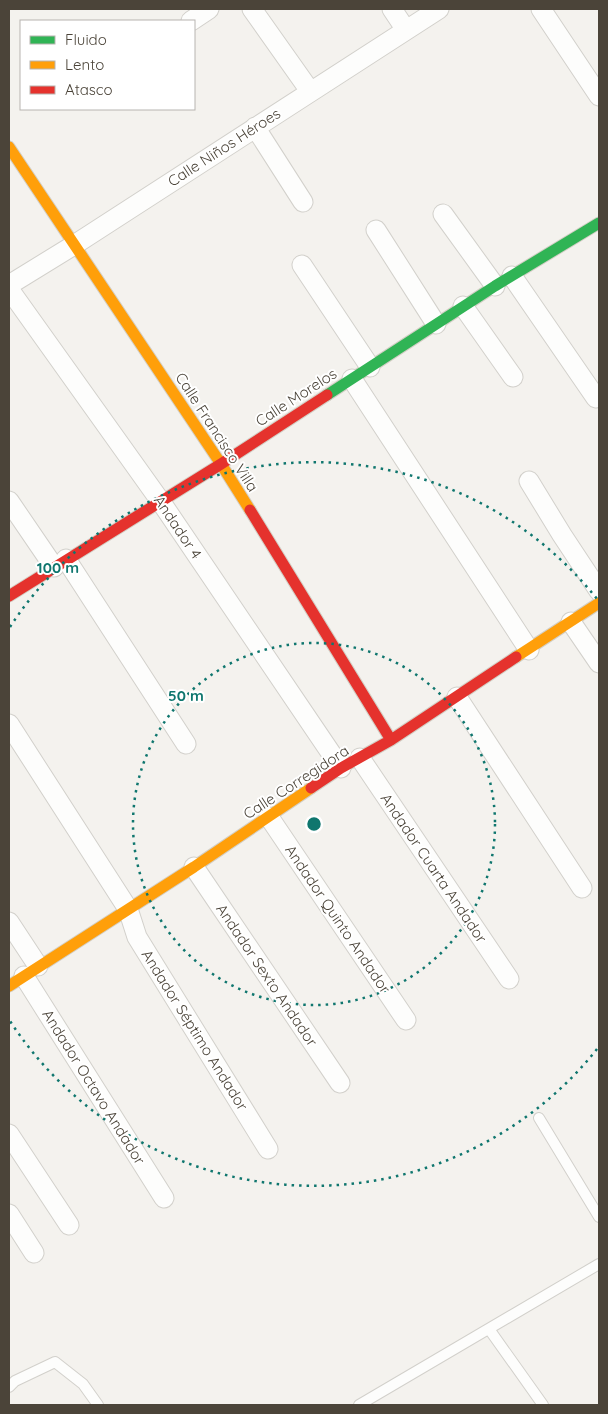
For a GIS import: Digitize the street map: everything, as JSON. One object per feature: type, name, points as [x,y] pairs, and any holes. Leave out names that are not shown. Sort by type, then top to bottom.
[{"type":"street","points":[[192,20],[209,9]]},
{"type":"street","points":[[252,9],[310,91]]},
{"type":"street","points":[[392,9],[406,30]]},
{"type":"street","name":"Calle Niños Héroes","points":[[9,285],[439,9]]},
{"type":"street","points":[[542,9],[599,96]]},
{"type":"street","points":[[255,127],[303,202]]},
{"type":"street","name":"Calle Francisco Villa","points":[[9,146],[221,464],[391,740]]},
{"type":"street","points":[[443,214],[495,286]]},
{"type":"street","name":"Calle Morelos","points":[[9,596],[221,464],[463,306],[599,223]]},
{"type":"street","points":[[376,230],[436,324]]},
{"type":"street","points":[[302,264],[370,367]]},
{"type":"street","points":[[512,276],[596,398]]},
{"type":"street","name":"Andador 4","points":[[9,289],[161,502],[341,768]]},
{"type":"street","points":[[463,306],[513,377]]},
{"type":"street","points":[[352,379],[528,650]]},
{"type":"street","points":[[529,481],[599,591]]},
{"type":"street","points":[[9,501],[60,563],[186,744]]},
{"type":"street","name":"Calle Corregidora","points":[[23,976],[194,867],[341,768],[391,740],[599,603]]},
{"type":"street","points":[[571,622],[599,663]]},
{"type":"street","points":[[456,697],[582,888]]},
{"type":"street","name":"Andador Séptimo Andador","points":[[9,724],[128,909],[137,937],[268,1149]]},
{"type":"street","name":"Andador Cuarta Andador","points":[[360,758],[508,979]]},
{"type":"street","name":"Andador Quinto Andador","points":[[269,817],[406,1020]]},
{"type":"street","name":"Andador Sexto Andador","points":[[194,867],[340,1083]]},
{"type":"street","name":"Andador Octavo Andador","points":[[9,922],[23,976],[164,1198]]},
{"type":"street","points":[[9,1134],[69,1225]]},
{"type":"street","points":[[9,1214],[34,1253]]},
{"type":"lane","points":[[539,1118],[599,1218]]},
{"type":"lane","points":[[359,1405],[599,1264]]},
{"type":"lane","points":[[489,1329],[543,1405]]},
{"type":"lane","points":[[9,1387],[15,1381],[55,1362],[84,1384],[98,1405]]},
{"type":"traffic: fast","points":[[327,395],[495,286],[599,223]]},
{"type":"traffic: slow","points":[[9,147],[250,510]]},
{"type":"traffic: slow","points":[[516,657],[599,603]]},
{"type":"traffic: slow","points":[[9,986],[194,867],[311,788]]},
{"type":"traffic: jam","points":[[9,596],[221,464],[327,395]]},
{"type":"traffic: jam","points":[[250,510],[391,740]]},
{"type":"traffic: jam","points":[[311,788],[341,768],[391,740],[516,657]]}]
